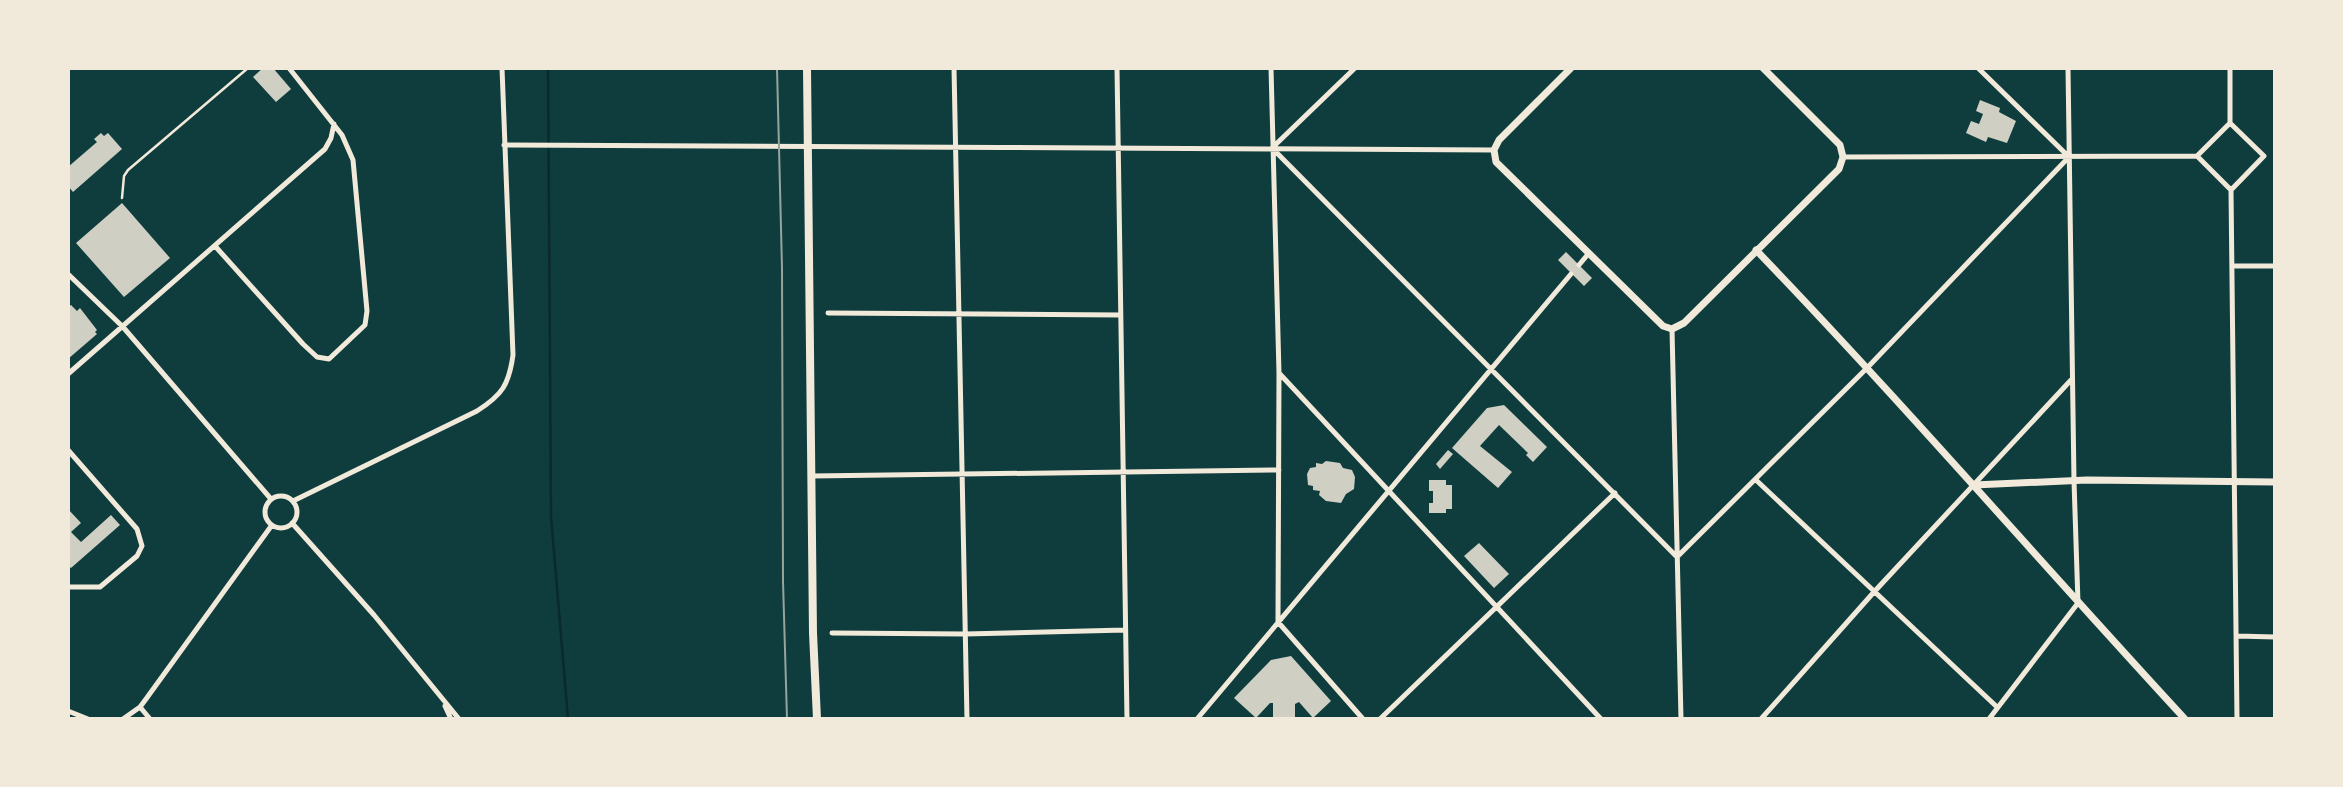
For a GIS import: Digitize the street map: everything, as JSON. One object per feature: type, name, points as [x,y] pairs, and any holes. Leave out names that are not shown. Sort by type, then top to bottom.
[{"type":"main road","points":[[807,68],[813,633],[817,719]]},
{"type":"street","points":[[215,246],[317,357],[328,359],[365,325],[367,311],[356,176],[350,151],[334,124],[289,68]]},
{"type":"street","points":[[293,501],[477,411],[497,398],[508,382],[513,355],[502,68]]},
{"type":"street","points":[[954,68],[967,719]]},
{"type":"street","points":[[1117,68],[1127,719]]},
{"type":"street","points":[[1271,68],[1279,373],[1278,622],[1363,719]]},
{"type":"street","points":[[1272,148],[1355,68]]},
{"type":"street","points":[[1571,68],[1499,140],[1494,150],[1496,162],[1663,326],[1672,329],[1684,323],[1839,169],[1843,157],[1840,145],[1763,68]]},
{"type":"street","points":[[1978,68],[2069,157]]},
{"type":"street","points":[[1989,719],[2078,603],[2068,68]]},
{"type":"street","points":[[1843,157],[2197,156],[2230,123],[2230,68]]},
{"type":"street","points":[[2230,123],[2267,156],[2231,190]]},
{"type":"street","points":[[68,374],[328,146],[334,124]]},
{"type":"street","points":[[504,145],[1494,150]]},
{"type":"street","points":[[1272,148],[1677,557]]},
{"type":"street","points":[[2197,156],[2231,190],[2237,719]]},
{"type":"street","points":[[1677,557],[1867,368],[2069,157]]},
{"type":"street","points":[[1756,250],[1867,368],[2185,719]]},
{"type":"street","points":[[1579,265],[1589,253]]},
{"type":"street","points":[[2233,266],[2275,266]]},
{"type":"street","points":[[68,274],[123,327],[271,499]]},
{"type":"street","points":[[1197,719],[1572,274]]},
{"type":"street","points":[[828,313],[1121,315]]},
{"type":"street","points":[[1672,329],[1681,719]]},
{"type":"street","points":[[1279,373],[1601,719]]},
{"type":"street","points":[[1761,719],[1874,592],[2072,380]]},
{"type":"street","points":[[68,450],[137,528],[142,546],[137,556],[100,587],[68,587]]},
{"type":"street","points":[[812,476],[1279,470]]},
{"type":"street","points":[[1756,480],[1997,707]]},
{"type":"street","points":[[1974,485],[2074,481],[2275,482]]},
{"type":"street","points":[[1380,719],[1615,492]]},
{"type":"street","points":[[282,496],[293,501],[297,512],[292,523],[280,527],[272,525],[266,518],[265,511],[271,499],[282,496]]},
{"type":"street","points":[[292,523],[380,622],[459,719]]},
{"type":"street","points":[[136,719],[140,707],[272,525]]},
{"type":"street","points":[[832,634],[1125,630]]},
{"type":"street","points":[[2237,636],[2275,638]]},
{"type":"street","points":[[440,697],[451,719]]},
{"type":"street","points":[[123,719],[140,707]]},
{"type":"street","points":[[140,707],[150,719]]},
{"type":"street","points":[[68,711],[88,719]]},
{"type":"lane","points":[[122,198],[124,176],[128,170],[248,68]]},
{"type":"building","points":[[263,68],[273,68],[291,89],[276,102],[253,77]]},
{"type":"building","points":[[1980,100],[2000,108],[1999,112],[2016,121],[2007,143],[1988,137],[1986,142],[1966,133],[1971,121],[1979,124],[1983,114],[1976,111]]},
{"type":"building","points":[[101,133],[104,136],[108,133],[122,149],[73,192],[68,186],[68,167],[97,142],[94,139]]},
{"type":"building","points":[[122,203],[170,258],[124,297],[76,243]]},
{"type":"building","points":[[1566,252],[1592,278],[1584,286],[1558,260]]},
{"type":"building","points":[[71,305],[77,311],[80,308],[97,330],[97,334],[68,359],[68,307]]},
{"type":"building","points":[[1504,405],[1547,447],[1533,462],[1526,455],[1528,453],[1499,425],[1480,446],[1512,472],[1498,488],[1452,448],[1487,408]]},
{"type":"building","points":[[1448,450],[1453,454],[1440,469],[1436,464]]},
{"type":"building","points":[[1326,461],[1340,463],[1343,468],[1352,470],[1355,477],[1354,489],[1346,494],[1341,503],[1326,501],[1319,495],[1320,491],[1313,490],[1313,486],[1308,485],[1307,474],[1310,468],[1316,467],[1316,463],[1322,464]]},
{"type":"building","points":[[1429,480],[1446,480],[1446,485],[1452,485],[1452,509],[1446,509],[1446,513],[1429,513],[1429,503],[1433,503],[1433,491],[1429,491]]},
{"type":"building","points":[[68,509],[81,523],[71,532],[81,542],[111,515],[120,525],[71,568],[68,565]]},
{"type":"building","points":[[1479,543],[1509,574],[1494,588],[1464,556]]},
{"type":"building","points":[[1291,656],[1331,701],[1313,718],[1299,702],[1295,704],[1295,719],[1273,719],[1273,703],[1256,718],[1234,698],[1271,660]]},
{"type":"waterway","points":[[548,68],[551,516],[568,719]]},
{"type":"tram line","points":[[777,68],[787,719]]}]
